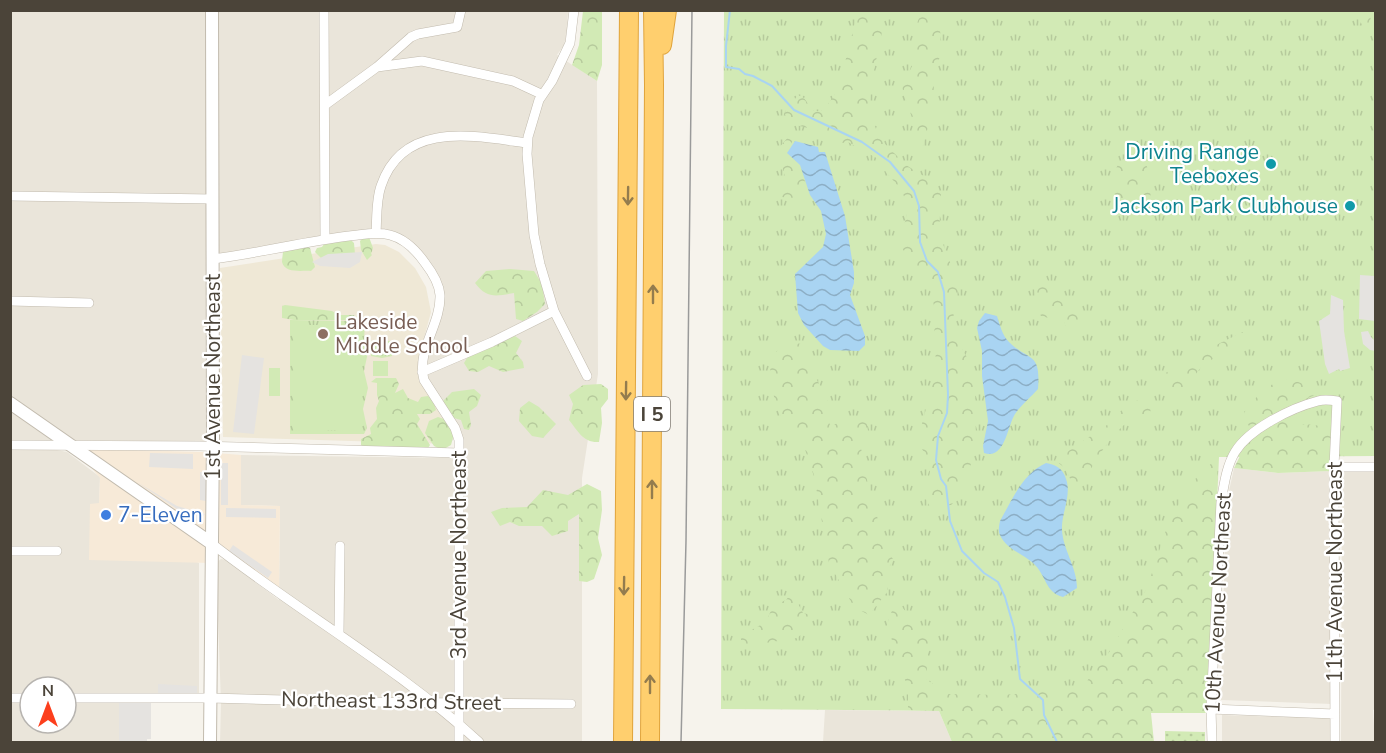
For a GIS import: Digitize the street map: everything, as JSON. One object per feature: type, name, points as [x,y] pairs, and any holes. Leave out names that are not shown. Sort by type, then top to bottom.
[{"type":"highway","points":[[617,10],[628,137]]},
{"type":"highway","name":"I 5","points":[[623,742],[629,10]]},
{"type":"highway","name":"I 5","points":[[650,742],[653,10]]},
{"type":"highway","points":[[654,85],[667,10]]},
{"type":"street","name":"1st Avenue Northeast","points":[[210,742],[213,447],[212,10]]},
{"type":"street","points":[[324,10],[325,239]]},
{"type":"street","points":[[325,105],[377,67],[411,37],[457,27],[461,10]]},
{"type":"street","points":[[574,10],[572,33],[566,53],[552,81],[541,94],[532,118],[527,142],[528,175],[536,246],[554,311],[587,376]]},
{"type":"street","points":[[377,67],[428,61],[513,81],[541,94]]},
{"type":"street","points":[[376,233],[380,188],[388,170],[398,158],[414,146],[434,137],[454,135],[479,135],[527,142]]},
{"type":"street","points":[[10,196],[213,199]]},
{"type":"street","points":[[213,259],[263,252],[325,239],[376,233],[395,237],[412,248],[438,284],[440,301],[422,361],[422,372],[492,342],[554,311]]},
{"type":"street","points":[[10,301],[89,303]]},
{"type":"street","name":"3rd Avenue Northeast","points":[[422,372],[424,380],[455,428],[459,440],[459,742]]},
{"type":"street","name":"10th Avenue Northeast","points":[[1212,742],[1211,709],[1221,502],[1234,453],[1246,438],[1263,426],[1320,400],[1337,401]]},
{"type":"street","name":"11th Avenue Northeast","points":[[1335,742],[1334,467],[1337,401]]},
{"type":"street","points":[[10,403],[339,633],[431,702],[479,742]]},
{"type":"street","points":[[10,445],[459,453]]},
{"type":"street","points":[[1334,467],[1376,467]]},
{"type":"street","points":[[339,633],[340,546]]},
{"type":"street","points":[[10,551],[57,552]]},
{"type":"street","name":"Northeast 133rd Street","points":[[78,698],[571,704]]},
{"type":"street","points":[[1211,709],[1335,714]]},
{"type":"shaded area","points":[[10,11],[568,11],[564,45],[557,55],[597,81],[598,374],[582,478],[582,742],[460,742],[459,440],[422,372],[440,301],[421,257],[387,234],[213,259],[206,442],[76,440],[72,445],[11,445]]},
{"type":"shaded area","name":"Lakeside Middle School","points":[[376,244],[385,245],[399,252],[415,268],[426,287],[431,312],[419,357],[445,419],[448,444],[223,437],[220,268]]},
{"type":"shaded area","points":[[362,252],[360,262],[350,268],[320,266],[312,262],[328,254]]},
{"type":"shaded area","points":[[1360,275],[1375,276],[1375,321],[1359,319]]},
{"type":"shaded area","points":[[1331,295],[1343,300],[1344,331],[1350,368],[1340,371],[1339,369],[1329,374],[1325,364],[1319,321],[1330,314]]},
{"type":"shaded area","points":[[1368,331],[1375,341],[1375,351],[1363,344],[1361,332]]},
{"type":"shaded area","points":[[242,355],[264,358],[254,434],[233,432]]},
{"type":"shaded area","points":[[72,445],[98,449],[241,455],[241,505],[280,506],[279,592],[212,544],[211,563],[89,560],[90,504],[99,503],[100,478]]},
{"type":"shaded area","points":[[11,449],[67,452],[100,477],[99,504],[90,504],[199,563],[199,694],[78,693],[78,675],[18,675],[18,693],[11,693]]},
{"type":"shaded area","points":[[150,453],[193,454],[193,469],[149,467]]},
{"type":"shaded area","points":[[241,455],[454,458],[457,742],[220,742],[221,703],[216,563],[221,559],[226,560],[279,600],[280,506],[241,505]]},
{"type":"shaded area","points":[[221,463],[228,463],[228,505],[221,505]]},
{"type":"shaded area","points":[[1234,468],[1278,473],[1331,471],[1332,704],[1221,700],[1226,505]]},
{"type":"shaded area","points":[[1342,471],[1375,472],[1376,709],[1373,710],[1375,742],[1341,742]]},
{"type":"shaded area","points":[[200,472],[206,472],[206,501],[200,500]]},
{"type":"shaded area","points":[[137,482],[177,506],[205,514],[199,521],[193,520]]},
{"type":"shaded area","points":[[226,508],[276,509],[276,518],[226,517]]},
{"type":"shaded area","points":[[233,545],[272,572],[268,578],[229,551]]},
{"type":"shaded area","points":[[158,684],[197,686],[197,695],[158,695]]},
{"type":"shaded area","points":[[10,702],[18,702],[18,735],[78,735],[78,702],[119,703],[119,742],[11,742]]},
{"type":"shaded area","points":[[119,703],[151,703],[151,739],[147,739],[147,742],[119,742]]},
{"type":"shaded area","points":[[825,710],[939,711],[952,742],[823,742]]},
{"type":"shaded area","points":[[1222,715],[1330,718],[1330,742],[1222,742]]},
{"type":"green space","points":[[583,11],[602,11],[602,65],[597,81],[572,65],[579,45]]},
{"type":"green space","points":[[724,11],[1375,11],[1375,456],[1219,457],[1208,713],[721,709]]},
{"type":"green space","points":[[858,11],[877,11],[883,27],[872,80],[869,109],[876,129],[884,143],[906,165],[936,184],[941,195],[939,234],[959,285],[951,330],[972,366],[975,380],[976,448],[961,495],[951,505],[930,507],[926,499],[930,471],[928,458],[920,446],[919,435],[932,386],[937,344],[934,332],[937,318],[929,285],[902,248],[899,238],[907,214],[906,201],[880,160],[848,142],[834,143],[806,127],[794,125],[784,113],[798,95],[804,98],[813,111],[823,111],[838,90]]},
{"type":"green space","points":[[934,11],[940,27],[941,51],[934,81],[933,109],[922,149],[902,87],[913,64],[913,33],[919,18]]},
{"type":"green space","points":[[1356,11],[1367,11],[1370,14],[1371,23],[1363,26]]},
{"type":"green space","points":[[790,135],[793,140],[786,153],[800,169],[811,202],[772,195],[785,177],[778,149]]},
{"type":"green space","points":[[1125,158],[1145,162],[1149,175],[1151,188],[1148,209],[1146,215],[1136,220],[1128,214],[1110,189],[1116,182],[1113,174]]},
{"type":"green space","points":[[364,237],[369,237],[373,248],[372,255],[367,260],[361,250],[360,241]]},
{"type":"green space","points":[[351,240],[354,243],[355,254],[336,254],[323,260],[315,252],[324,244]]},
{"type":"green space","points":[[305,246],[310,248],[315,267],[311,271],[290,270],[284,266],[283,251]]},
{"type":"green space","points":[[510,269],[534,271],[542,284],[545,304],[523,321],[516,319],[514,293],[488,294],[475,283],[486,271]]},
{"type":"green space","points":[[1043,271],[1057,292],[1078,306],[1084,325],[1079,333],[1069,335],[1064,322],[1041,316],[1037,309],[1033,280],[1038,272]]},
{"type":"green space","points":[[282,306],[332,311],[339,315],[354,315],[355,318],[351,320],[294,320],[282,318]]},
{"type":"green space","points":[[357,315],[365,324],[364,339],[368,352],[364,371],[368,388],[363,409],[367,428],[364,434],[290,434],[290,320],[356,321]]},
{"type":"green space","points":[[294,325],[358,325],[358,430],[294,431]]},
{"type":"green space","points":[[1249,329],[1258,330],[1243,345],[1205,364],[1193,381],[1181,388],[1158,389],[1155,379]]},
{"type":"green space","points":[[515,336],[522,341],[516,353],[523,362],[524,368],[503,372],[489,366],[478,372],[469,371],[464,363],[470,353]]},
{"type":"green space","points":[[371,341],[392,341],[392,356],[382,358],[371,356]]},
{"type":"green space","points":[[787,341],[801,344],[806,366],[815,376],[830,406],[827,417],[830,425],[866,418],[868,431],[861,448],[866,476],[886,549],[893,559],[885,576],[888,591],[869,615],[854,607],[829,563],[814,475],[802,441],[788,432],[775,403],[770,371],[773,355]]},
{"type":"green space","points":[[373,361],[388,361],[388,376],[373,376]]},
{"type":"green space","points":[[269,368],[280,368],[280,396],[269,396]]},
{"type":"green space","points":[[376,378],[396,378],[399,384],[395,393],[403,389],[408,398],[418,402],[421,397],[428,396],[434,403],[436,410],[430,414],[417,414],[420,419],[417,424],[430,445],[427,450],[364,448],[361,445],[361,439],[371,434],[370,428],[377,419],[376,408],[379,401],[377,383],[371,382]]},
{"type":"green space","points":[[1282,378],[1310,385],[1320,393],[1305,399],[1291,419],[1294,425],[1319,426],[1332,433],[1331,471],[1278,473],[1234,468],[1243,450],[1259,435],[1245,420],[1245,411],[1259,395]]},
{"type":"green space","points":[[601,384],[608,389],[608,399],[601,408],[602,423],[599,442],[593,442],[581,436],[569,420],[573,404],[569,395],[583,385]]},
{"type":"green space","points":[[474,389],[481,395],[477,406],[469,412],[471,425],[469,430],[464,429],[461,420],[449,414],[443,401],[452,392]]},
{"type":"green space","points":[[1143,399],[1151,408],[1149,417],[1136,417],[1126,423],[1105,447],[1083,483],[1071,481],[1066,469],[1055,460],[1110,423],[1128,403]]},
{"type":"green space","points":[[529,401],[539,407],[556,424],[543,438],[532,436],[519,421],[520,408]]},
{"type":"green space","points":[[438,417],[447,420],[454,434],[451,445],[442,450],[434,446],[425,433],[429,421]]},
{"type":"green space","points":[[1218,457],[1208,713],[1151,713],[1154,742],[952,742],[939,711],[908,710],[908,689],[887,625],[896,599],[929,642],[926,679],[947,694],[1001,695],[1066,690],[1084,685],[1110,651],[1147,588],[1166,530],[1188,486]]},
{"type":"green space","points":[[587,484],[601,491],[602,510],[598,538],[602,555],[594,579],[587,582],[579,581],[579,514],[568,521],[568,531],[552,536],[542,526],[519,526],[510,522],[500,526],[491,512],[502,508],[527,507],[543,490],[568,495]]},
{"type":"green space","points":[[790,595],[794,596],[803,613],[811,615],[809,628],[797,638],[746,646],[741,644],[741,636],[766,622],[773,606],[786,600]]},
{"type":"green space","points":[[1165,731],[1205,732],[1205,742],[1165,742]]},
{"type":"water","points":[[795,141],[818,147],[819,152],[825,152],[845,216],[854,272],[854,283],[850,295],[865,336],[865,345],[859,351],[830,350],[823,346],[804,325],[798,313],[795,274],[823,247],[826,234],[821,211],[810,195],[800,165],[787,153]]},
{"type":"water","points":[[985,313],[997,316],[1007,339],[1032,359],[1038,368],[1038,389],[1020,407],[1001,447],[997,452],[991,454],[984,453],[983,446],[988,421],[982,376],[982,351],[977,328]]},
{"type":"water","points":[[1046,463],[1061,470],[1068,485],[1062,530],[1075,573],[1077,588],[1063,597],[1053,592],[1037,567],[1006,544],[999,532],[1000,521],[1019,488],[1031,473]]},
{"type":"waterway","points":[[730,10],[726,67],[739,69],[772,86],[794,110],[862,142],[890,162],[914,191],[919,206],[920,242],[927,261],[938,272],[944,292],[948,395],[947,413],[938,436],[936,460],[941,479],[946,486],[950,521],[962,551],[984,573],[998,582],[1014,628],[1020,679],[1043,700],[1044,715],[1057,742]]},
{"type":"tram line","points":[[681,742],[686,541],[692,10]]},
{"type":"place","name":"Driving Range Teeboxes","points":[[1271,164]]},
{"type":"place","name":"Jackson Park Clubhouse","points":[[1350,206]]},
{"type":"place","name":"Lakeside Middle School","points":[[323,334]]},
{"type":"place","name":"7-Eleven","points":[[106,515]]}]
